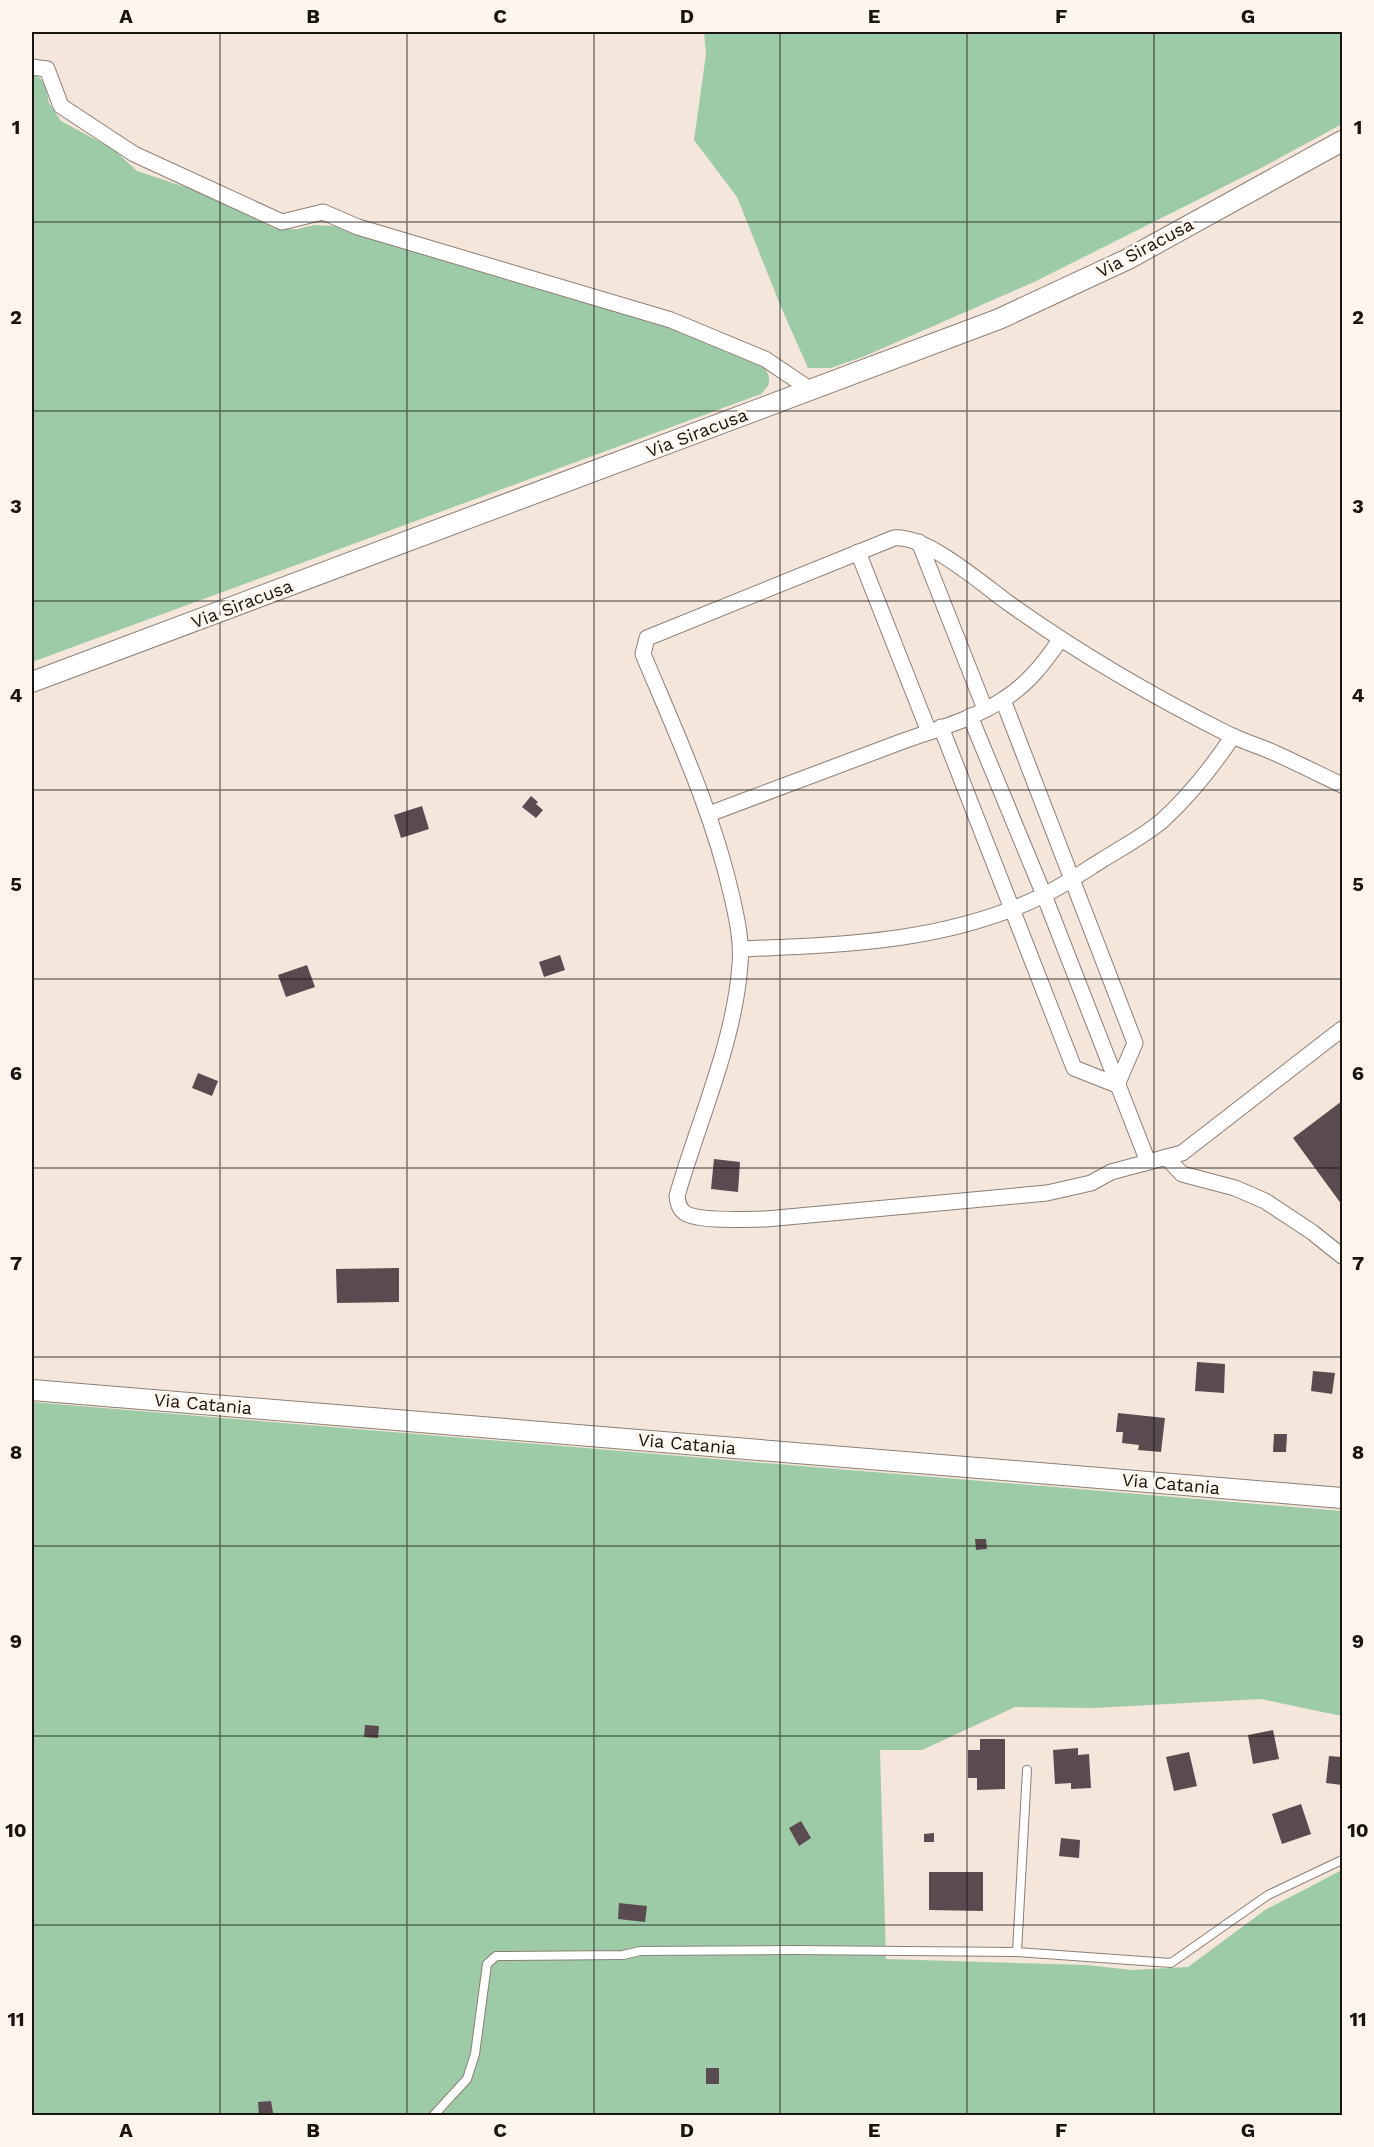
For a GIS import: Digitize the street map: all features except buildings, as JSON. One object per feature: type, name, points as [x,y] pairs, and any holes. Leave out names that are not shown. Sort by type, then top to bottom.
[{"type":"street","points":[[32,67],[47,69],[62,106],[109,138],[134,154],[255,211],[282,222],[323,212],[358,227],[671,320],[765,359],[811,390]]},
{"type":"street","name":"Via Siracusa","points":[[32,682],[999,320],[1128,260],[1342,141]]},
{"type":"street","points":[[1342,785],[1276,753],[1233,736],[1142,690],[1060,640],[920,542],[905,537],[894,538],[858,552],[647,638],[643,654],[709,813],[727,873],[741,949],[731,1022],[677,1196],[679,1208],[686,1214],[733,1220],[766,1219],[1047,1193],[1091,1183],[1111,1172],[1182,1153],[1342,1029]]},
{"type":"street","points":[[920,542],[985,709]]},
{"type":"street","points":[[858,552],[1012,909],[1074,1068],[1117,1084]]},
{"type":"street","points":[[709,813],[985,709],[1003,700],[1026,682],[1044,663],[1060,640]]},
{"type":"street","points":[[1003,700],[1135,1043],[1117,1084]]},
{"type":"street","points":[[970,716],[1044,895],[1148,1162]]},
{"type":"street","points":[[741,949],[827,947],[903,938],[967,923],[1012,909],[1044,895],[1071,879],[1134,841],[1162,820],[1212,768],[1233,736]]},
{"type":"street","points":[[1166,1157],[1182,1174],[1235,1188],[1264,1201],[1312,1232],[1342,1256]]},
{"type":"street","name":"Via Catania","points":[[32,1390],[1342,1498]]},
{"type":"lane","points":[[1017,1952],[1027,1770]]},
{"type":"lane","points":[[433,2115],[467,2079],[475,2054],[487,1964],[496,1956],[623,1955],[640,1951],[1017,1952],[1171,1963],[1268,1895],[1342,1860]]},
{"type":"green space","points":[[704,32],[1342,32],[1342,124],[1263,167],[1034,282],[865,356],[831,368],[808,368],[737,197],[694,140],[706,54]]},
{"type":"green space","points":[[32,74],[45,83],[49,103],[61,121],[113,149],[137,171],[194,190],[276,229],[297,229],[315,225],[334,226],[667,326],[765,368],[769,376],[768,385],[761,394],[32,662]]},
{"type":"green space","points":[[32,1402],[1342,1511],[1342,1716],[1261,1699],[1093,1708],[1015,1707],[922,1750],[880,1750],[886,1959],[1087,1965],[1132,1970],[1188,1967],[1265,1910],[1342,1870],[1342,2115],[32,2115]]}]
